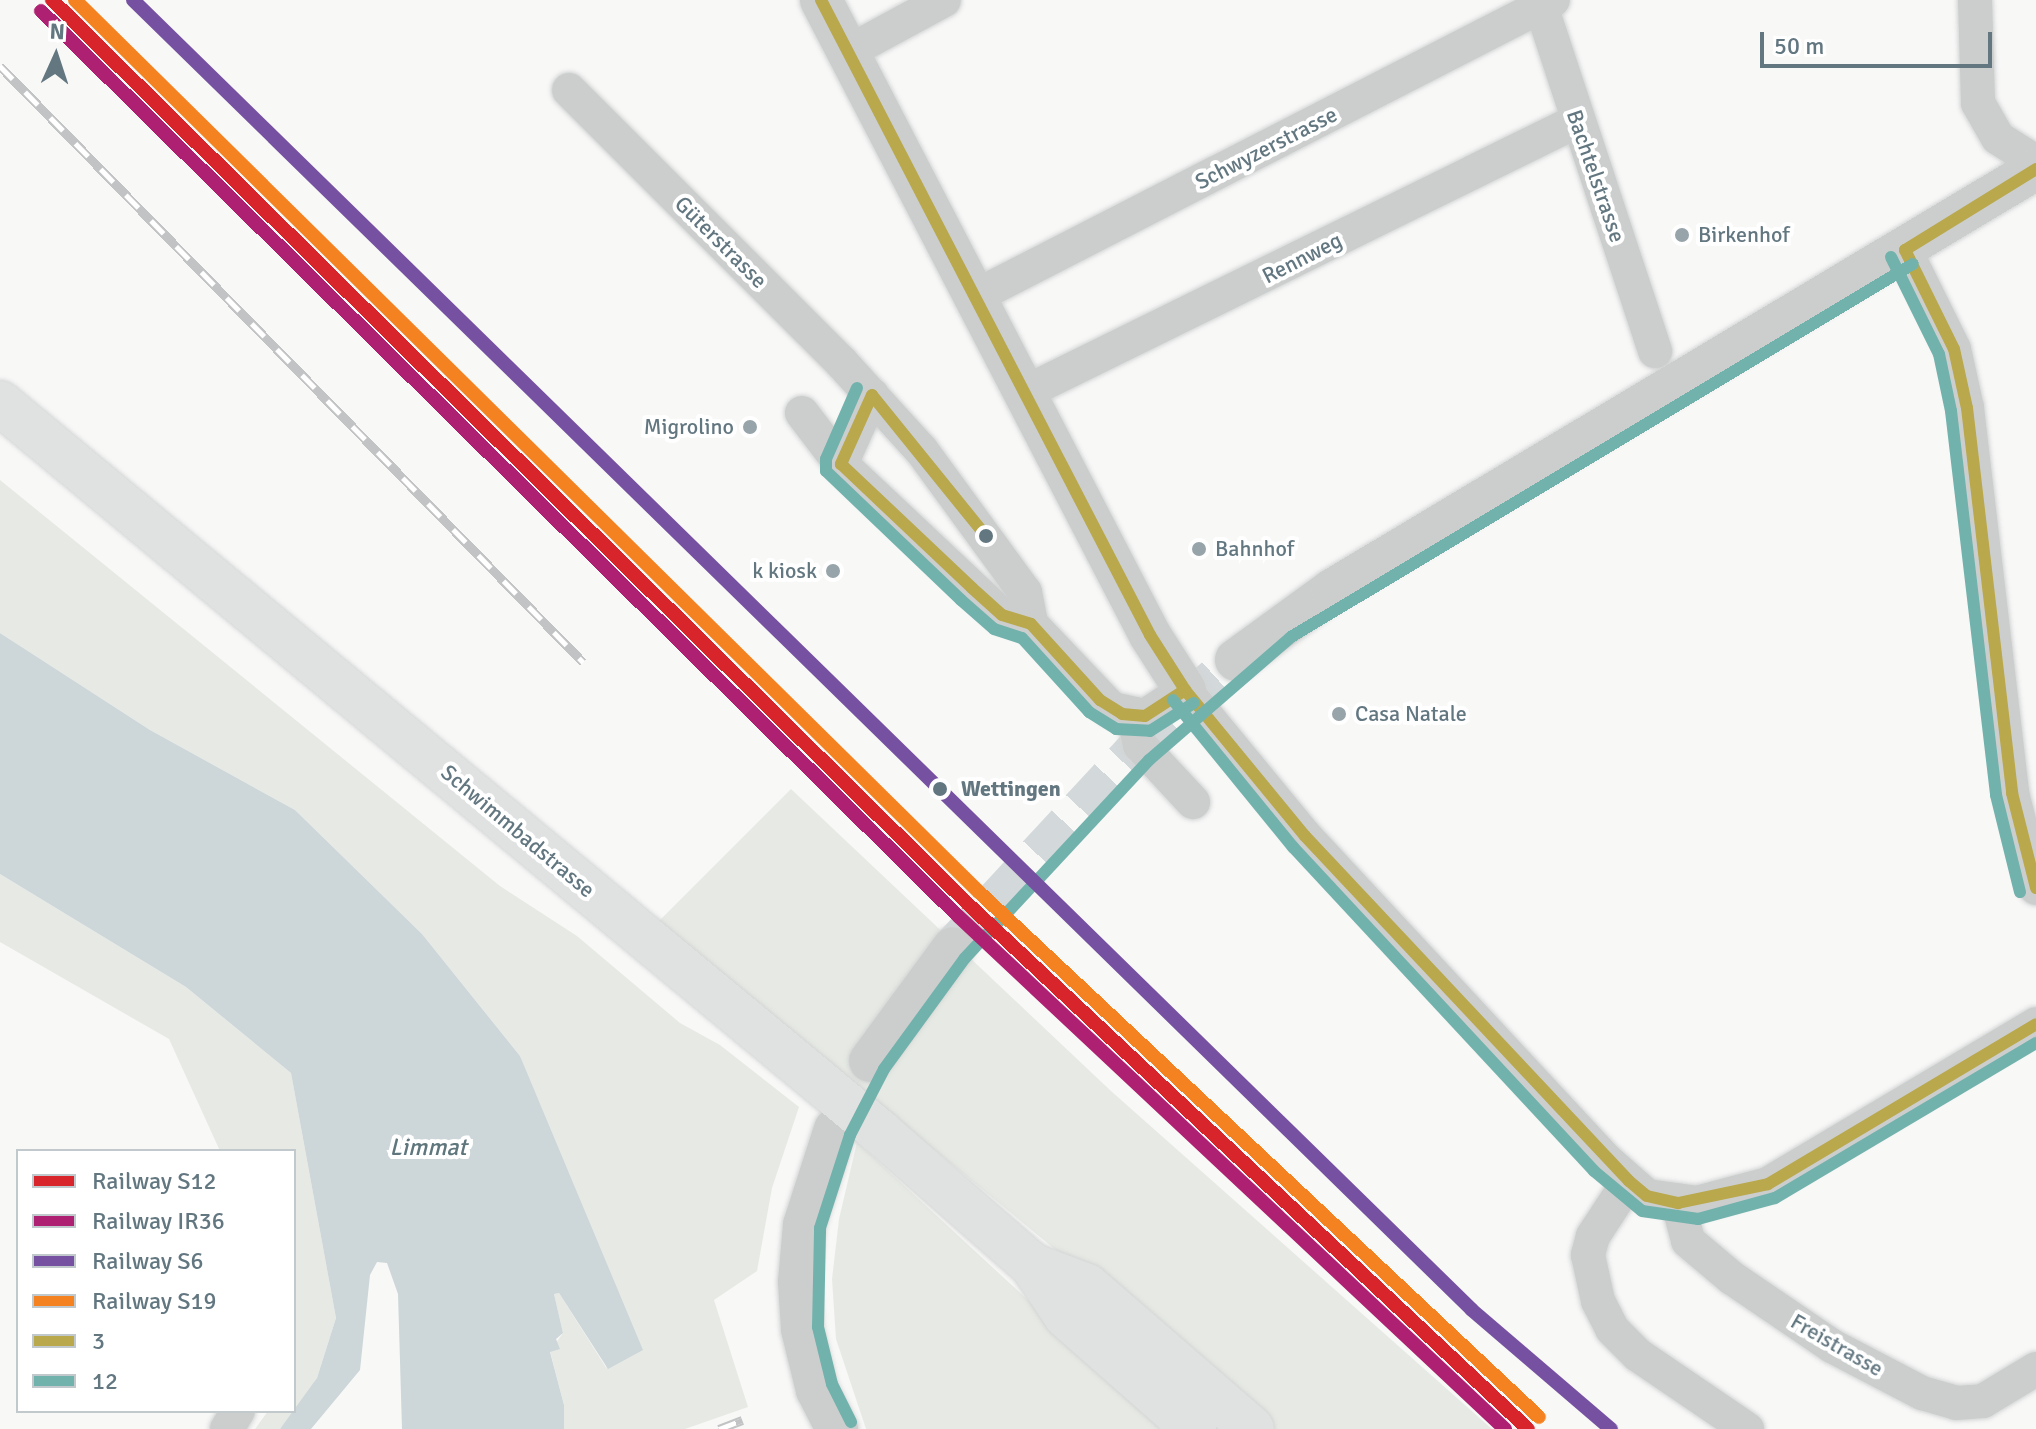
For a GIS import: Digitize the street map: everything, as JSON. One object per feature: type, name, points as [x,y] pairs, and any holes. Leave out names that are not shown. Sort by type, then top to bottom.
[{"type":"main road","name":"Schwimmbadstrasse","points":[[0,403],[880,1132],[1032,1265],[1066,1316],[1185,1426]]},
{"type":"main road","name":"Schwimmbadstrasse","points":[[1032,1265],[1087,1286],[1252,1429]]},
{"type":"street","points":[[821,0],[978,295],[1150,635],[1185,690],[1305,836],[1629,1181],[1647,1196],[1678,1203],[1768,1184],[2036,1024]]},
{"type":"street","points":[[848,52],[944,0]]},
{"type":"street","points":[[1975,0],[1978,103],[1998,138],[2036,162]]},
{"type":"street","name":"Bachtelstrasse","points":[[1544,2],[1577,121],[1655,351]]},
{"type":"street","name":"Schwyzerstrasse","points":[[978,295],[1544,2]]},
{"type":"street","name":"Güterstrasse","points":[[569,90],[872,395],[922,451],[1025,592],[1031,624]]},
{"type":"street","name":"Rennweg","points":[[1026,392],[1577,121]]},
{"type":"street","points":[[1236,660],[1332,590],[2036,169]]},
{"type":"street","points":[[1905,250],[1954,349],[1964,394],[2012,793],[2036,888]]},
{"type":"street","points":[[841,464],[872,395]]},
{"type":"street","name":"Güterstrasse","points":[[802,413],[841,464],[1002,615],[1031,624],[1100,700],[1134,717]]},
{"type":"street","points":[[1185,690],[1162,707],[1134,717],[1140,745],[1193,802]]},
{"type":"street","points":[[870,1061],[953,948]]},
{"type":"street","points":[[835,1129],[804,1225],[799,1282],[802,1329],[817,1390],[837,1429]]},
{"type":"street","points":[[1629,1181],[1593,1236],[1588,1255],[1598,1301],[1612,1329],[1638,1355],[1747,1429]]},
{"type":"street","name":"Freistrasse","points":[[1678,1203],[1688,1241],[1732,1278],[1832,1346],[1922,1393],[1956,1403],[1983,1401],[2036,1369]]},
{"type":"shaded area","points":[[0,480],[500,886],[577,936],[680,1023],[720,1045],[799,1107],[772,1188],[757,1271],[714,1300],[748,1407],[685,1429],[564,1429],[564,1405],[550,1351],[563,1333],[554,1294],[559,1293],[607,1369],[520,1056],[422,934],[295,810],[150,730],[0,633]]},
{"type":"shaded area","points":[[791,789],[1111,1091],[1492,1429],[1273,1429],[658,922]]},
{"type":"shaded area","points":[[0,874],[186,987],[291,1073],[336,1318],[317,1378],[296,1409],[296,1149],[219,1149],[169,1039],[0,942]]},
{"type":"shaded area","points":[[857,1142],[1149,1412],[1160,1429],[866,1429],[836,1339],[832,1279],[839,1219]]},
{"type":"shaded area","points":[[267,1413],[292,1413],[280,1429],[255,1429]]},
{"type":"water","name":"Limmat","points":[[0,633],[150,730],[295,810],[422,934],[520,1056],[643,1350],[608,1369],[559,1293],[554,1294],[563,1333],[556,1339],[560,1349],[550,1352],[564,1405],[564,1429],[402,1429],[398,1294],[387,1263],[377,1262],[370,1275],[360,1370],[311,1429],[280,1429],[292,1413],[296,1413],[296,1407],[317,1378],[336,1318],[291,1073],[186,987],[0,874]]},
{"type":"tunnel","points":[[953,948],[1138,748],[1236,660]]},
{"type":"railway","points":[[0,66],[583,662]]},
{"type":"railway","points":[[719,1429],[742,1420]]},
{"type":"rail line","name":"S12","points":[[52,0],[969,905],[1528,1429]]},
{"type":"rail line","name":"S19","points":[[75,0],[980,893],[1539,1417]]},
{"type":"rail line","name":"S6","points":[[133,0],[1472,1310],[1611,1429]]},
{"type":"rail line","name":"IR36","points":[[41,11],[958,916],[1505,1429]]},
{"type":"transit line","name":"3","points":[[821,0],[1150,635],[1185,690],[1305,836],[1629,1181],[1647,1196],[1678,1203],[1768,1184],[2036,1024]]},
{"type":"transit line","name":"3","points":[[1905,250],[2036,169]]},
{"type":"transit line","name":"3","points":[[1905,250],[1954,349],[1967,408],[2012,793],[2036,888]]},
{"type":"transit line","name":"12","points":[[1891,257],[1939,354],[1951,411],[1996,795],[2020,892]]},
{"type":"transit line","name":"12","points":[[851,1422],[832,1384],[818,1327],[820,1228],[850,1135],[884,1069],[965,958],[1149,760],[1291,637],[1913,264]]},
{"type":"transit line","name":"12","points":[[857,388],[826,459],[826,471],[961,600],[994,629],[1022,638],[1089,712],[1116,729],[1150,731],[1194,703]]},
{"type":"transit line","name":"3","points":[[986,536],[872,395],[841,464],[972,588],[1002,615],[1031,624],[1100,700],[1122,714],[1145,716],[1185,690]]},
{"type":"transit line","name":"12","points":[[1173,700],[1293,847],[1594,1171],[1642,1211],[1698,1219],[1775,1198],[2036,1043]]},
{"type":"place","name":"Birkenhof","points":[[1682,235]]},
{"type":"place","name":"Migrolino","points":[[750,427]]},
{"type":"place","name":"Bahnhof","points":[[1199,549]]},
{"type":"place","name":"k kiosk","points":[[833,571]]},
{"type":"place","name":"Casa Natale","points":[[1339,714]]},
{"type":"place","name":"Wettingen","points":[[940,789]]}]
